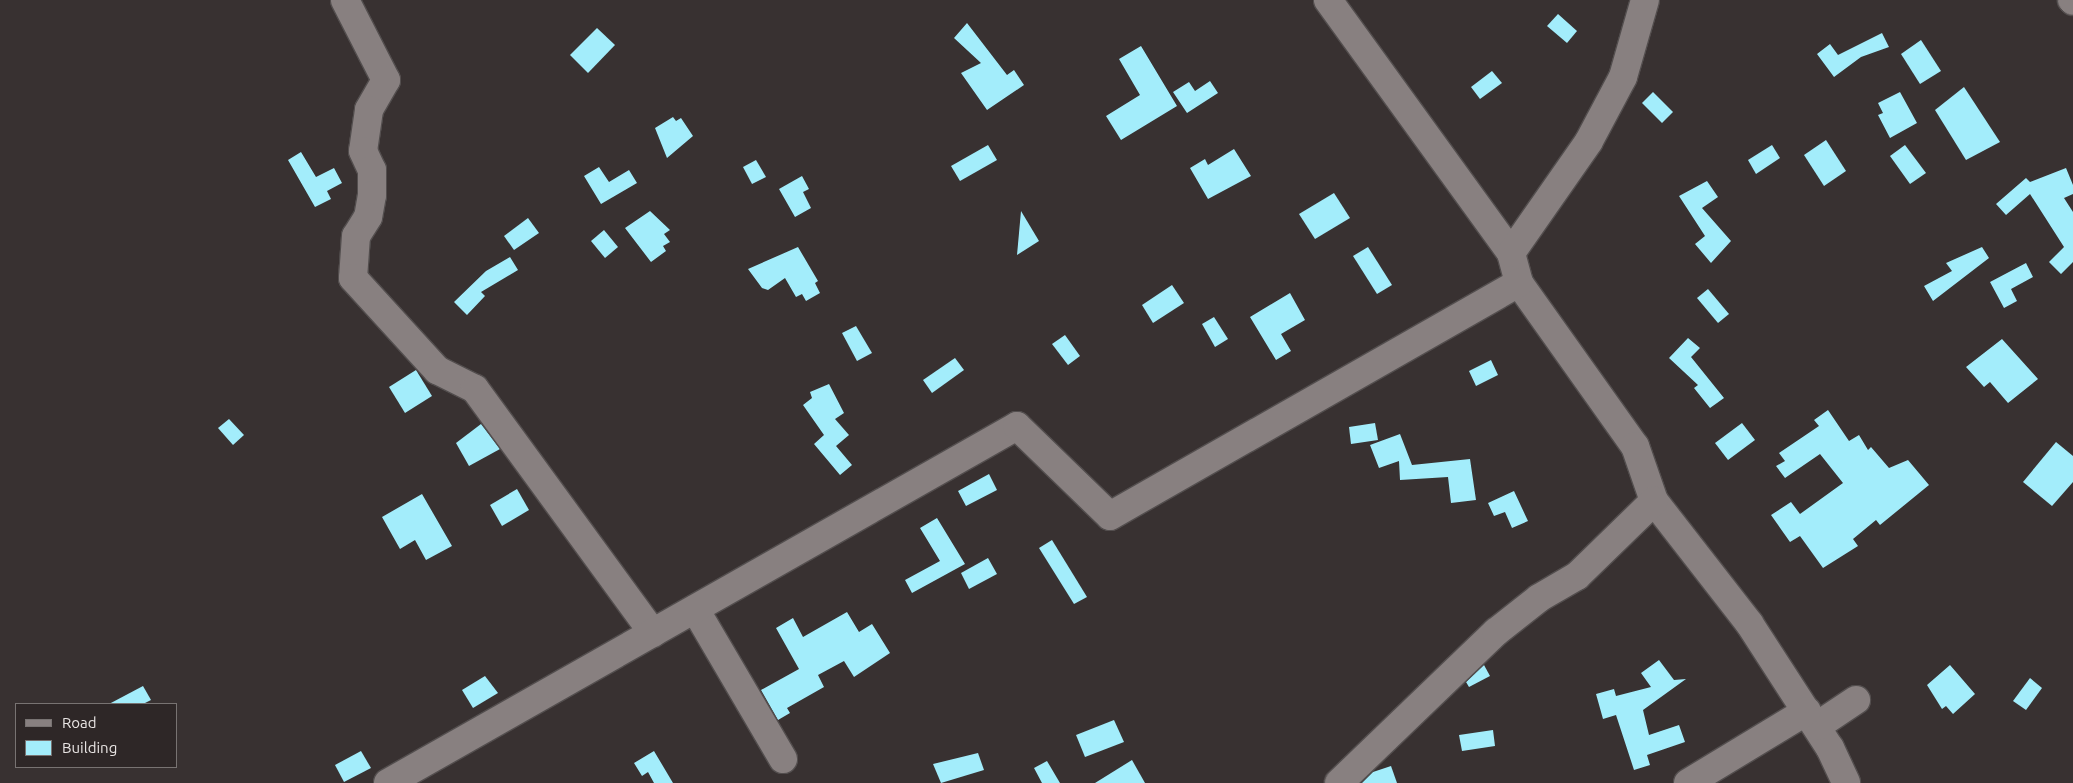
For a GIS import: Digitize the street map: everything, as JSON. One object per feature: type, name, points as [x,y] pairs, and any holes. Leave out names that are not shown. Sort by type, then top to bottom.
[{"type":"street","points":[[345,0],[386,80],[369,110],[363,151],[372,170],[372,194],[368,217],[356,236],[353,278],[437,370],[475,389],[653,634]]},
{"type":"street","points":[[1328,0],[1511,253],[1519,283],[1635,446],[1654,501],[1749,623],[1812,719],[1846,783]]},
{"type":"street","points":[[1511,253],[1589,141],[1623,77],[1645,0]]},
{"type":"street","points":[[388,783],[1017,426],[1110,516],[1519,283]]},
{"type":"street","points":[[1338,783],[1496,632],[1539,598],[1577,576],[1654,501]]},
{"type":"street","points":[[695,610],[783,759]]},
{"type":"street","points":[[1688,783],[1812,719],[1856,700]]},
{"type":"building","points":[[1558,14],[1577,31],[1567,43],[1547,26]]},
{"type":"building","points":[[967,23],[1007,75],[1014,70],[1024,85],[987,110],[961,73],[981,63],[954,38]]},
{"type":"building","points":[[597,28],[615,45],[588,73],[570,55]]},
{"type":"building","points":[[1882,33],[1889,47],[1861,57],[1834,77],[1817,54],[1830,44],[1838,55]]},
{"type":"building","points":[[1921,40],[1941,71],[1920,84],[1901,54]]},
{"type":"building","points":[[1141,46],[1177,106],[1121,140],[1106,116],[1140,95],[1119,59]]},
{"type":"building","points":[[1492,71],[1502,83],[1480,99],[1471,87]]},
{"type":"building","points":[[1210,81],[1218,93],[1187,113],[1173,92],[1189,82],[1195,91]]},
{"type":"building","points":[[1964,87],[2000,142],[1966,160],[1935,110]]},
{"type":"building","points":[[1653,92],[1673,112],[1662,123],[1642,103]]},
{"type":"building","points":[[1900,92],[1917,123],[1890,138],[1878,115],[1883,113],[1878,103]]},
{"type":"building","points":[[673,117],[676,121],[681,118],[693,136],[667,158],[655,128]]},
{"type":"building","points":[[1826,140],[1846,171],[1824,186],[1804,155]]},
{"type":"building","points":[[988,145],[997,160],[960,181],[951,166]]},
{"type":"building","points":[[1772,145],[1780,158],[1756,174],[1748,160]]},
{"type":"building","points":[[1905,145],[1926,173],[1910,184],[1890,156]]},
{"type":"building","points":[[1234,149],[1251,176],[1208,199],[1190,168],[1205,159],[1208,165]]},
{"type":"building","points":[[301,152],[316,177],[334,168],[342,183],[327,191],[331,199],[315,207],[288,160]]},
{"type":"building","points":[[756,160],[766,177],[752,184],[743,167]]},
{"type":"building","points":[[599,167],[609,182],[629,170],[637,183],[601,204],[584,176]]},
{"type":"building","points":[[2066,168],[2073,185],[2073,194],[2064,198],[2073,212],[2073,262],[2061,274],[2049,262],[2064,247],[2030,194],[2006,215],[1996,204],[2026,178],[2030,182]]},
{"type":"building","points":[[802,176],[809,189],[803,192],[811,208],[795,217],[779,189]]},
{"type":"building","points":[[1707,181],[1718,197],[1702,208],[1731,241],[1711,263],[1695,244],[1705,236],[1679,196]]},
{"type":"building","points":[[1334,193],[1350,218],[1315,239],[1299,214]]},
{"type":"building","points":[[650,211],[670,230],[664,234],[670,242],[663,246],[666,251],[651,262],[625,228]]},
{"type":"building","points":[[1021,211],[1039,241],[1017,255]]},
{"type":"building","points":[[528,218],[539,233],[514,250],[504,236]]},
{"type":"building","points":[[604,230],[618,247],[605,258],[591,241]]},
{"type":"building","points":[[798,247],[818,281],[815,283],[820,293],[806,301],[802,294],[796,297],[785,278],[768,290],[762,288],[748,269]]},
{"type":"building","points":[[1368,247],[1392,285],[1377,294],[1353,256]]},
{"type":"building","points":[[1982,247],[1989,258],[1933,301],[1924,286],[1952,271],[1946,263]]},
{"type":"building","points":[[510,257],[518,270],[481,292],[485,296],[467,315],[454,302],[486,271]]},
{"type":"building","points":[[2026,263],[2033,277],[2011,289],[2017,301],[2004,308],[1990,282]]},
{"type":"building","points":[[1172,285],[1184,303],[1153,323],[1142,305]]},
{"type":"building","points":[[1708,289],[1729,314],[1718,323],[1697,298]]},
{"type":"building","points":[[1290,293],[1305,320],[1281,334],[1291,351],[1276,360],[1250,317]]},
{"type":"building","points":[[1214,317],[1228,339],[1215,347],[1202,324]]},
{"type":"building","points":[[856,326],[872,353],[857,361],[842,333]]},
{"type":"building","points":[[1065,335],[1080,356],[1068,365],[1052,344]]},
{"type":"building","points":[[1688,338],[1700,348],[1691,357],[1724,398],[1710,408],[1694,388],[1698,385],[1669,358]]},
{"type":"building","points":[[2002,339],[2038,379],[2008,403],[1990,382],[1984,387],[1966,367]]},
{"type":"building","points":[[955,358],[964,370],[932,393],[923,380]]},
{"type":"building","points":[[1491,360],[1498,375],[1476,386],[1469,371]]},
{"type":"building","points":[[416,370],[432,396],[405,413],[389,387]]},
{"type":"building","points":[[829,384],[844,413],[835,419],[849,435],[836,446],[852,465],[840,475],[814,444],[824,435],[803,405],[812,398],[810,392]]},
{"type":"building","points":[[1828,410],[1849,441],[1859,435],[1868,450],[1871,447],[1889,468],[1908,460],[1929,485],[1880,525],[1876,520],[1853,539],[1858,546],[1823,568],[1800,536],[1790,542],[1771,515],[1791,502],[1800,514],[1843,483],[1820,454],[1785,478],[1776,466],[1785,461],[1779,453],[1819,426],[1814,420]]},
{"type":"building","points":[[229,419],[244,435],[233,445],[218,428]]},
{"type":"building","points":[[1375,423],[1378,440],[1351,444],[1349,427]]},
{"type":"building","points":[[1742,423],[1755,440],[1728,460],[1715,443]]},
{"type":"building","points":[[481,424],[500,449],[469,466],[456,443]]},
{"type":"building","points":[[1400,434],[1412,465],[1470,459],[1476,500],[1451,503],[1448,477],[1400,480],[1399,461],[1379,468],[1370,445]]},
{"type":"building","points":[[2056,442],[2073,456],[2073,482],[2052,506],[2023,482]]},
{"type":"building","points":[[989,474],[997,490],[966,506],[958,491]]},
{"type":"building","points":[[517,489],[529,510],[502,526],[490,505]]},
{"type":"building","points":[[1514,491],[1528,521],[1512,528],[1505,512],[1494,516],[1488,503]]},
{"type":"building","points":[[422,494],[452,546],[426,560],[415,540],[400,549],[382,517]]},
{"type":"building","points":[[937,518],[965,564],[912,593],[905,580],[940,561],[920,528]]},
{"type":"building","points":[[1052,540],[1087,597],[1074,604],[1039,548]]},
{"type":"building","points":[[988,558],[997,574],[969,589],[961,573]]},
{"type":"building","points":[[847,612],[859,632],[872,624],[890,653],[854,677],[844,661],[818,675],[824,687],[787,708],[790,713],[778,720],[761,690],[799,669],[776,628],[793,618],[803,637]]},
{"type":"building","points":[[1659,660],[1674,680],[1686,679],[1643,710],[1649,735],[1679,725],[1685,742],[1647,755],[1650,765],[1634,770],[1616,715],[1603,719],[1596,694],[1614,689],[1616,696],[1651,687],[1641,673]]},
{"type":"building","points":[[1484,665],[1490,676],[1469,687],[1466,682]]},
{"type":"building","points":[[1950,665],[1975,694],[1953,714],[1946,706],[1942,709],[1927,685]]},
{"type":"building","points":[[485,676],[498,693],[473,708],[462,690]]},
{"type":"building","points":[[2030,678],[2042,688],[2026,710],[2013,701]]},
{"type":"building","points":[[143,686],[151,700],[145,703],[111,703]]},
{"type":"building","points":[[1114,720],[1124,742],[1085,757],[1076,735]]},
{"type":"building","points":[[1493,730],[1495,746],[1462,751],[1459,735]]},
{"type":"building","points":[[361,751],[371,768],[344,782],[335,765]]},
{"type":"building","points":[[654,751],[673,783],[654,783],[648,772],[642,776],[634,763]]},
{"type":"building","points":[[978,753],[984,770],[941,783],[933,764]]},
{"type":"building","points":[[1132,760],[1145,783],[1095,783]]},
{"type":"building","points":[[1047,761],[1060,783],[1042,783],[1034,768]]},
{"type":"building","points":[[1391,766],[1397,783],[1362,783],[1373,772]]}]
